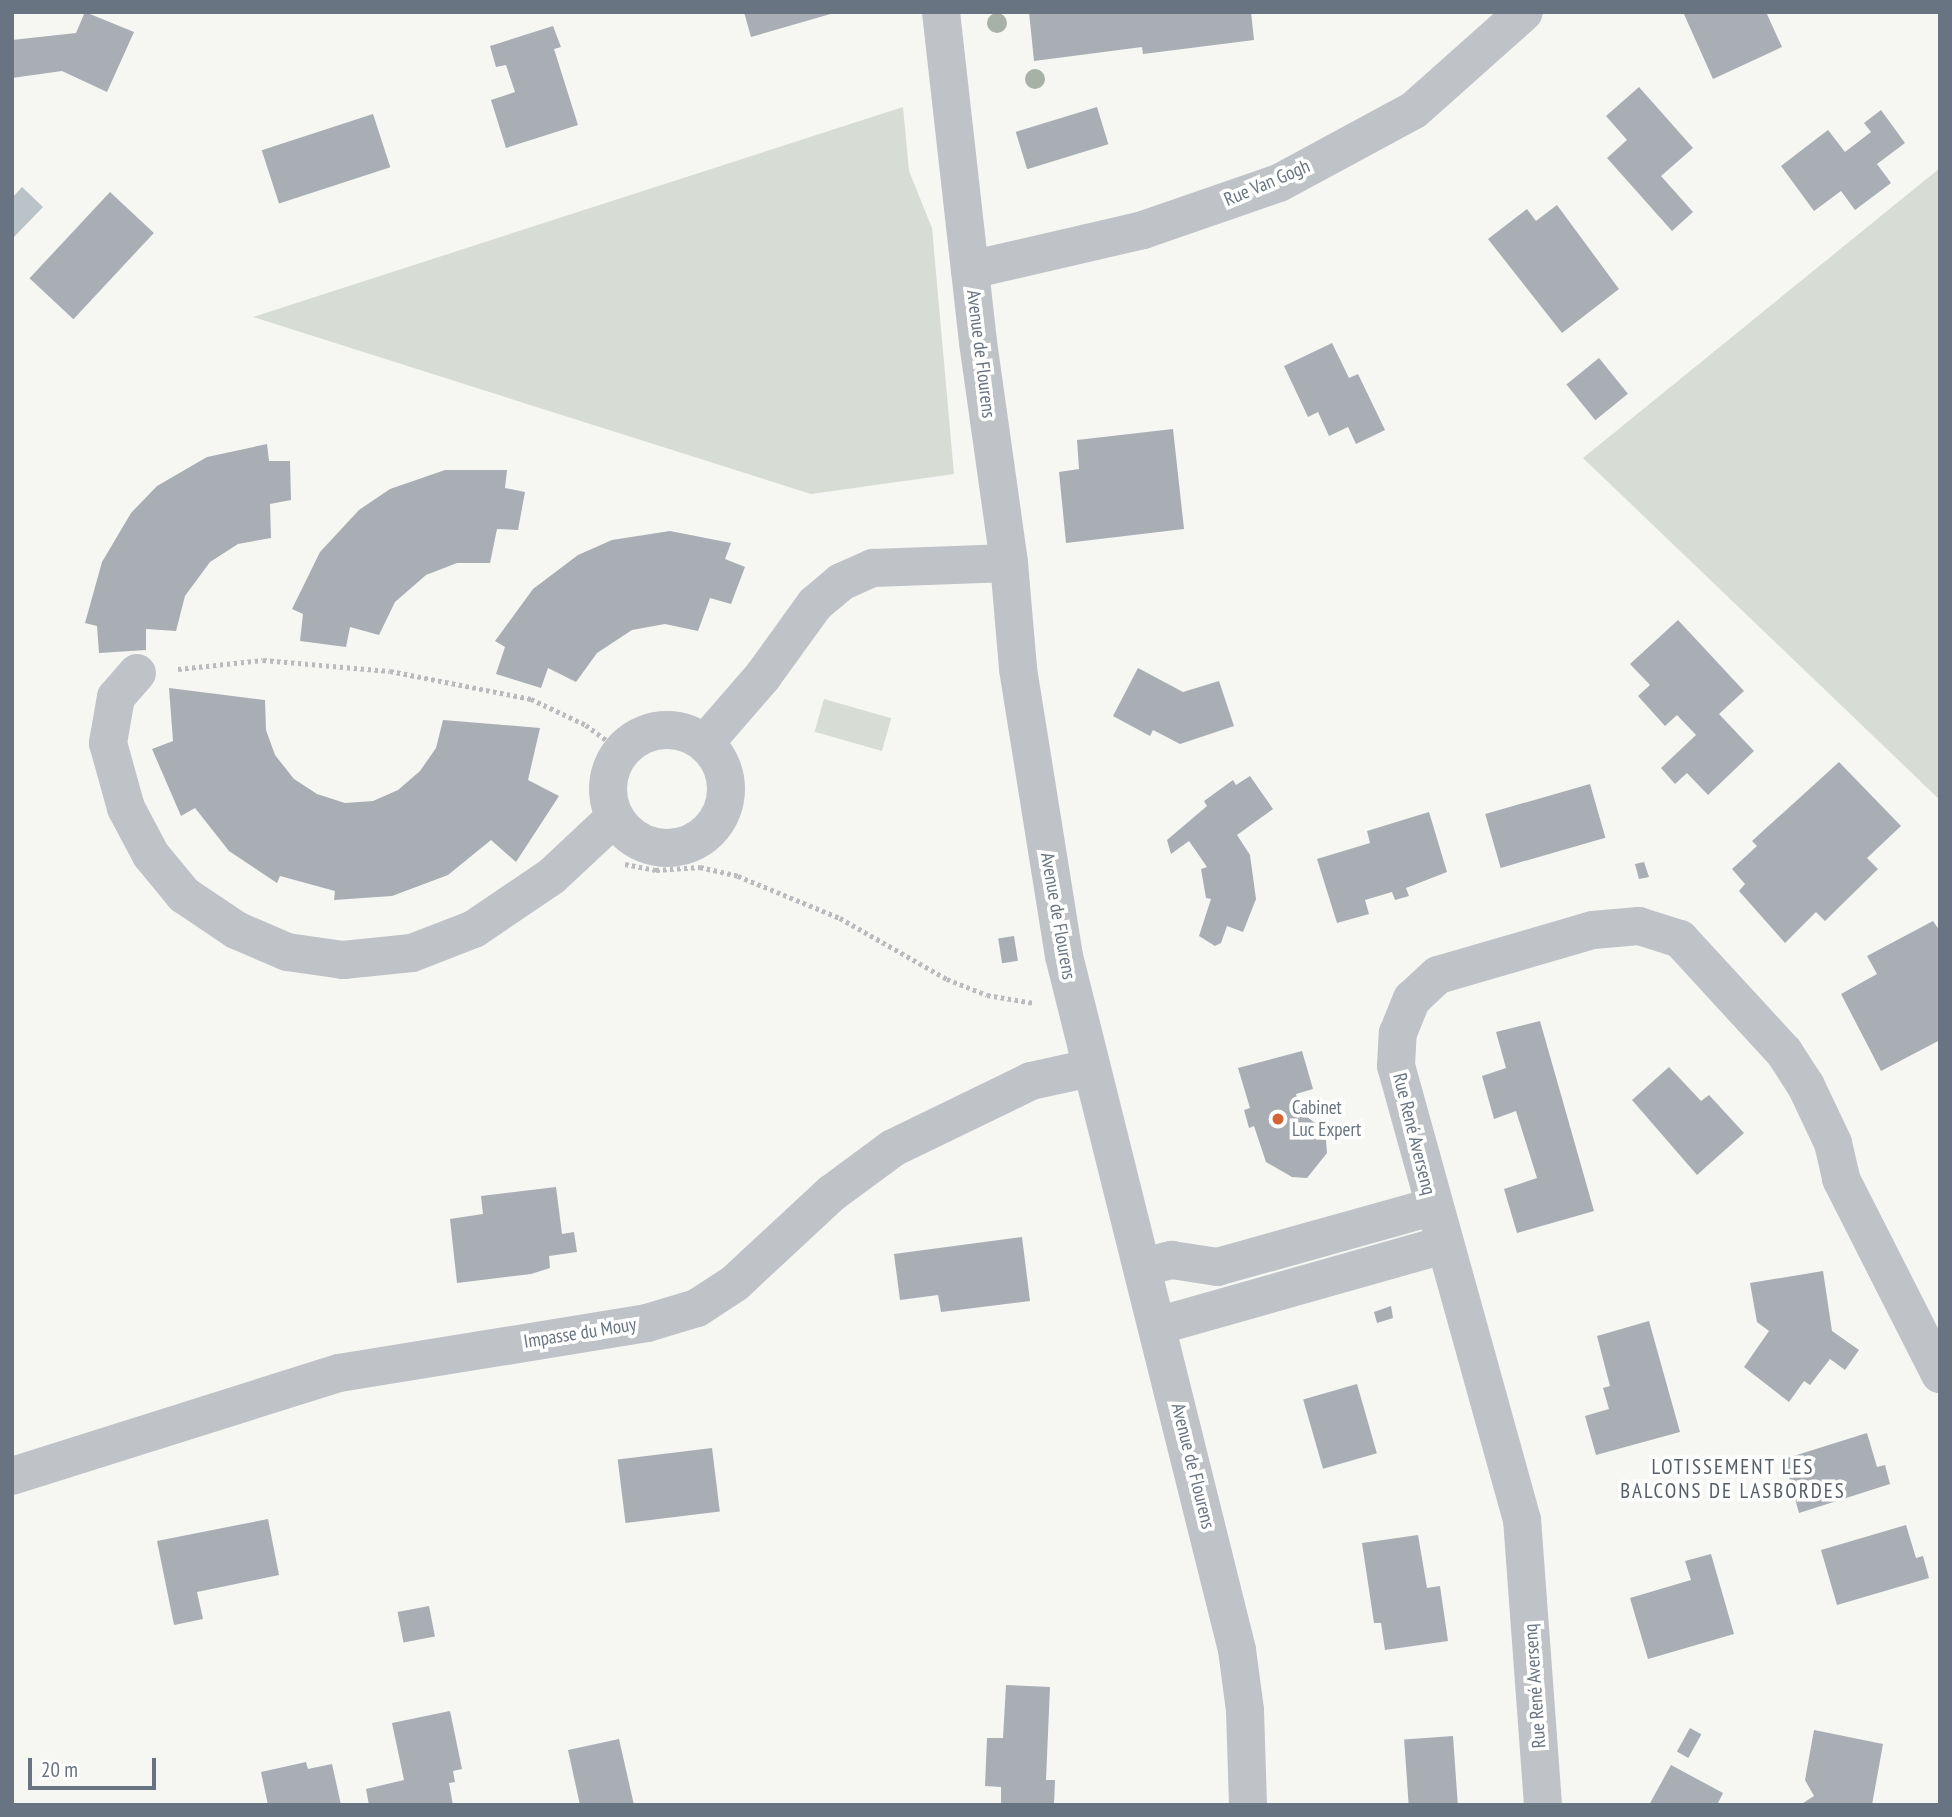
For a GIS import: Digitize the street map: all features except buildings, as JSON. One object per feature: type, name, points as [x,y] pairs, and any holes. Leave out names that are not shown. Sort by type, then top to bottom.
[{"type":"street","name":"Avenue de Flourens","points":[[941,12],[970,270],[1009,563],[1017,669],[1073,998],[1143,1267],[1237,1650],[1245,1710],[1248,1805]]},
{"type":"street","name":"Rue Van Gogh","points":[[970,270],[1143,230],[1279,183],[1414,110],[1524,12]]},
{"type":"street","points":[[705,743],[763,676],[815,604],[841,582],[873,568],[1009,563]]},
{"type":"street","points":[[137,673],[116,698],[108,743],[126,808],[151,855],[184,895],[236,930],[287,951],[343,960],[412,953],[474,929],[552,876],[614,818]]},
{"type":"street","points":[[661,729],[684,732],[705,743],[719,761],[726,783],[724,807],[712,828],[695,842],[672,849],[649,846],[628,835],[614,818],[607,795],[610,772],[621,751],[639,737],[661,729]]},
{"type":"street","name":"Rue René Aversenq","points":[[1543,1805],[1522,1520],[1432,1207],[1396,1066],[1398,1033],[1412,999],[1438,975],[1593,930],[1639,926],[1680,939],[1784,1052],[1806,1086],[1833,1143],[1841,1179],[1940,1374]]},
{"type":"street","name":"Impasse du Mouy","points":[[12,1476],[339,1373],[647,1323],[697,1308],[735,1283],[832,1193],[893,1148],[1031,1081],[1090,1068]]},
{"type":"street","points":[[1143,1267],[1172,1260],[1217,1267],[1432,1207]]},
{"type":"street","points":[[1157,1326],[1443,1245]]},
{"type":"path","points":[[137,673],[263,660],[390,671],[531,699],[586,725],[621,751]]},
{"type":"path","points":[[620,864],[656,870],[701,867],[738,876],[840,918],[947,979],[987,995],[1023,1004],[1073,998]]},
{"type":"shaded area","points":[[903,107],[909,171],[932,228],[954,474],[811,494],[253,317]]},
{"type":"shaded area","points":[[1940,168],[1940,800],[1583,458]]},
{"type":"shaded area","points":[[22,187],[43,207],[12,239],[12,198]]},
{"type":"shaded area","points":[[824,699],[891,718],[882,751],[815,732]]},
{"type":"place","name":"Cabinet Luc Expert","points":[[1278,1119]]},
{"type":"district","name":"LOTISSEMENT LES BALCONS DE LASBORDES","points":[[1733,1479]]}]
